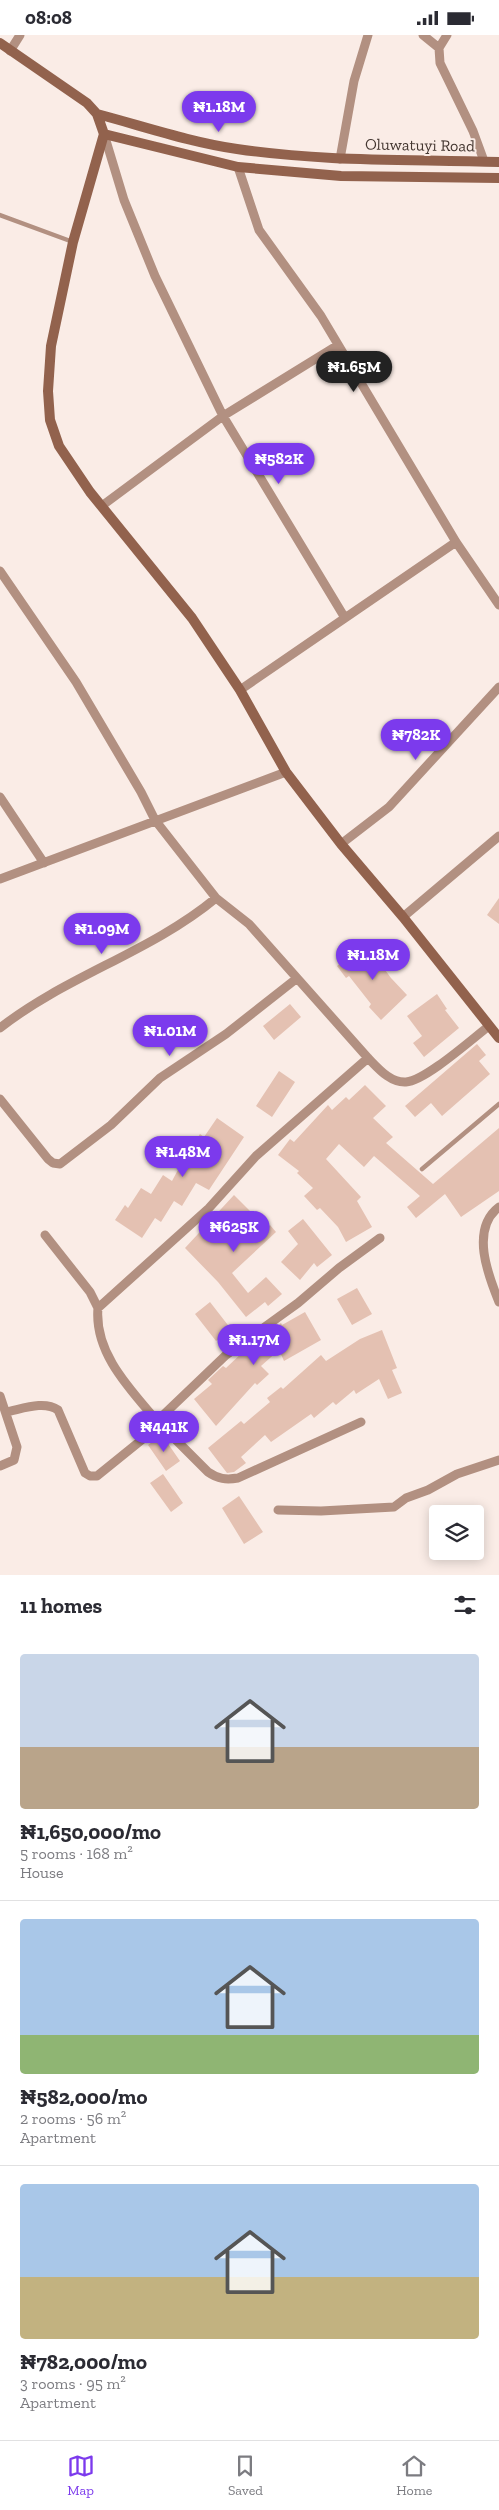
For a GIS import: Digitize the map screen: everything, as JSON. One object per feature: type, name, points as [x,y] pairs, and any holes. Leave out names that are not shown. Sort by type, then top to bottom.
[{"type":"street","points":[[10,51],[20,35]]},
{"type":"street","points":[[340,159],[354,81],[368,35]]},
{"type":"street","points":[[422,35],[439,48]]},
{"type":"street","points":[[447,35],[439,48],[440,63],[484,161]]},
{"type":"street","points":[[0,43],[74,93],[97,113],[124,201],[148,260],[223,416],[345,618]]},
{"type":"street","name":"Oluwatuyi Road","points":[[97,113],[209,144],[237,149],[340,159],[499,162]]},
{"type":"street","points":[[104,134],[73,243],[51,346],[48,391],[50,420],[59,446],[68,462],[192,618],[240,689],[286,772],[341,844],[403,917],[499,1038]]},
{"type":"street","name":"Oluwatuyi Road","points":[[104,134],[238,167],[341,176],[499,178]]},
{"type":"street","points":[[238,167],[259,230],[321,316],[456,542],[499,605]]},
{"type":"street","points":[[103,505],[223,416],[338,345]]},
{"type":"street","points":[[240,689],[456,542]]},
{"type":"street","points":[[0,571],[76,682],[156,820],[216,898],[249,923],[296,979],[368,1058],[387,1076],[397,1081],[406,1082],[420,1079],[489,1026]]},
{"type":"street","points":[[341,844],[389,807],[499,687]]},
{"type":"street","points":[[0,879],[286,772]]},
{"type":"street","points":[[0,797],[44,863]]},
{"type":"street","points":[[403,917],[499,836]]},
{"type":"street","points":[[0,1028],[70,985],[168,934],[216,898]]},
{"type":"street","points":[[0,1099],[48,1159],[53,1163],[60,1164],[111,1125],[160,1078],[226,1035],[296,979]]},
{"type":"street","points":[[98,1308],[209,1208],[256,1156],[368,1058]]},
{"type":"street","points":[[499,1207],[490,1214],[484,1234],[484,1260],[499,1302]]},
{"type":"street","points":[[46,1235],[90,1292],[98,1308],[97,1321],[100,1334],[112,1365],[157,1421],[208,1472],[227,1480],[238,1478],[360,1422]]},
{"type":"street","points":[[6,1412],[43,1405],[53,1406],[58,1410],[85,1473],[90,1476],[97,1476],[144,1438],[157,1421],[226,1355],[298,1303],[339,1268],[380,1238]]},
{"type":"street","points":[[0,1396],[17,1447],[17,1454],[14,1459],[0,1466]]},
{"type":"street","points":[[278,1510],[321,1511],[394,1507],[406,1498],[428,1490],[457,1474],[499,1460]]},
{"type":"lane","points":[[0,215],[73,243]]},
{"type":"lane","points":[[422,1169],[499,1103]]},
{"type":"building","points":[[499,898],[499,924],[487,915]]},
{"type":"building","points":[[365,943],[391,978],[407,995],[381,1020],[369,1007],[371,1004],[349,976],[346,978],[337,966]]},
{"type":"building","points":[[437,994],[447,1009],[445,1010],[459,1028],[424,1057],[413,1043],[422,1036],[407,1016]]},
{"type":"building","points":[[290,1004],[301,1017],[274,1040],[263,1026]]},
{"type":"building","points":[[477,1044],[486,1055],[479,1061],[490,1074],[442,1116],[431,1103],[415,1117],[405,1106]]},
{"type":"building","points":[[279,1071],[295,1082],[272,1117],[256,1106]]},
{"type":"building","points":[[365,1085],[386,1106],[373,1118],[393,1137],[386,1143],[433,1184],[499,1128],[499,1191],[461,1217],[445,1194],[416,1218],[407,1207],[420,1196],[374,1156],[364,1167],[339,1144],[326,1159],[361,1197],[357,1201],[372,1227],[346,1242],[338,1227],[320,1208],[317,1210],[304,1196],[313,1188],[297,1173],[299,1171],[278,1155],[290,1139],[294,1142],[328,1105],[332,1110],[346,1097],[349,1100]]},
{"type":"building","points":[[217,1118],[244,1137],[209,1190],[196,1183],[182,1206],[174,1201],[161,1222],[155,1218],[142,1238],[115,1220],[125,1205],[128,1208],[141,1188],[151,1194],[163,1175],[172,1181],[200,1134],[204,1137]]},
{"type":"building","points":[[234,1195],[267,1228],[270,1225],[276,1232],[232,1273],[248,1293],[266,1277],[282,1294],[268,1306],[265,1302],[246,1317],[218,1282],[185,1248]]},
{"type":"building","points":[[303,1219],[332,1255],[317,1267],[314,1263],[300,1280],[281,1262],[298,1244],[288,1231]]},
{"type":"building","points":[[357,1288],[372,1314],[352,1325],[337,1299]]},
{"type":"building","points":[[210,1302],[231,1329],[216,1341],[195,1314]]},
{"type":"building","points":[[305,1312],[321,1340],[284,1361],[279,1350],[261,1366],[269,1374],[257,1385],[255,1383],[216,1426],[194,1399],[212,1384],[208,1380],[223,1366],[226,1368],[245,1350],[247,1352],[281,1323],[282,1325]]},
{"type":"building","points":[[382,1330],[397,1368],[392,1370],[402,1393],[388,1399],[379,1379],[356,1394],[354,1390],[336,1405],[333,1402],[314,1418],[311,1414],[271,1442],[265,1435],[241,1457],[246,1463],[234,1472],[227,1473],[208,1448],[241,1421],[244,1424],[270,1402],[267,1398],[281,1387],[283,1389],[321,1355],[326,1361],[360,1339]]},
{"type":"building","points":[[162,1435],[180,1461],[166,1471],[148,1445]]},
{"type":"building","points":[[163,1474],[183,1503],[171,1512],[150,1483]]},
{"type":"building","points":[[239,1496],[263,1532],[244,1544],[222,1508]]}]
